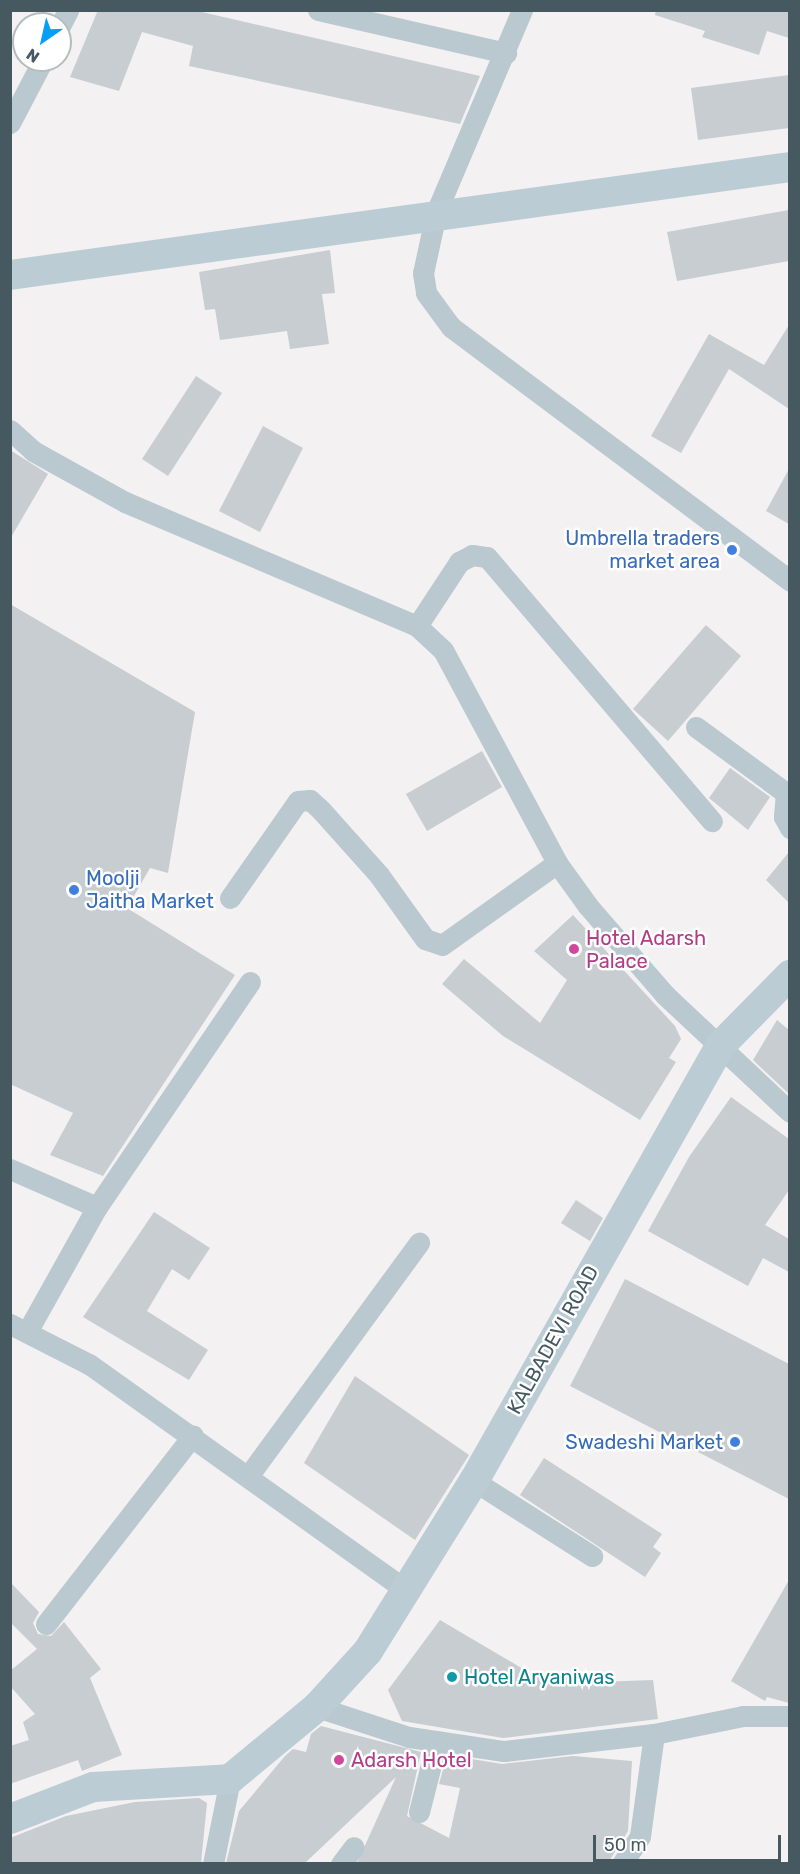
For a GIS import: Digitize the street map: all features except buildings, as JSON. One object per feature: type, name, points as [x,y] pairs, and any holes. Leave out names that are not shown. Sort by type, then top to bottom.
[{"type":"main road","points":[[10,275],[436,213],[789,167]]},
{"type":"main road","name":"KALBADEVI ROAD","points":[[230,1779],[317,1707],[368,1651],[474,1481],[720,1046],[789,975]]},
{"type":"main road","points":[[10,1819],[93,1787],[230,1779]]},
{"type":"street","points":[[318,10],[506,53]]},
{"type":"street","points":[[522,10],[506,53],[436,213],[423,273],[426,293],[451,327],[789,581]]},
{"type":"street","points":[[10,123],[37,72]]},
{"type":"street","points":[[10,430],[33,451],[125,502],[417,626],[443,650],[557,863],[665,995],[789,1112]]},
{"type":"street","points":[[417,626],[459,562],[472,555],[487,557],[712,821]]},
{"type":"street","points":[[696,727],[786,793],[784,817],[789,828]]},
{"type":"street","points":[[230,898],[297,801],[310,800],[320,809],[380,875],[425,939],[442,945],[557,863]]},
{"type":"street","points":[[250,982],[97,1207],[19,1328],[89,1364],[193,1434],[406,1590]]},
{"type":"street","points":[[10,1169],[97,1207]]},
{"type":"street","points":[[249,1475],[419,1243]]},
{"type":"street","points":[[46,1624],[193,1434]]},
{"type":"street","points":[[474,1481],[592,1556]]},
{"type":"street","points":[[317,1707],[437,1741],[504,1751],[654,1734],[743,1716],[789,1716]]},
{"type":"street","points":[[622,1863],[640,1836],[654,1734]]},
{"type":"street","points":[[419,1812],[437,1741]]},
{"type":"street","points":[[213,1863],[230,1779]]},
{"type":"street","points":[[340,1863],[354,1847]]},
{"type":"place","name":"Umbrella traders market area","points":[[732,550]]},
{"type":"place","name":"Moolji Jaitha Market","points":[[74,890]]},
{"type":"place","name":"Hotel Adarsh Palace","points":[[574,949]]},
{"type":"place","name":"Swadeshi Market","points":[[735,1442]]},
{"type":"place","name":"Hotel Aryaniwas","points":[[452,1677]]},
{"type":"place","name":"Adarsh Hotel","points":[[339,1760]]}]
